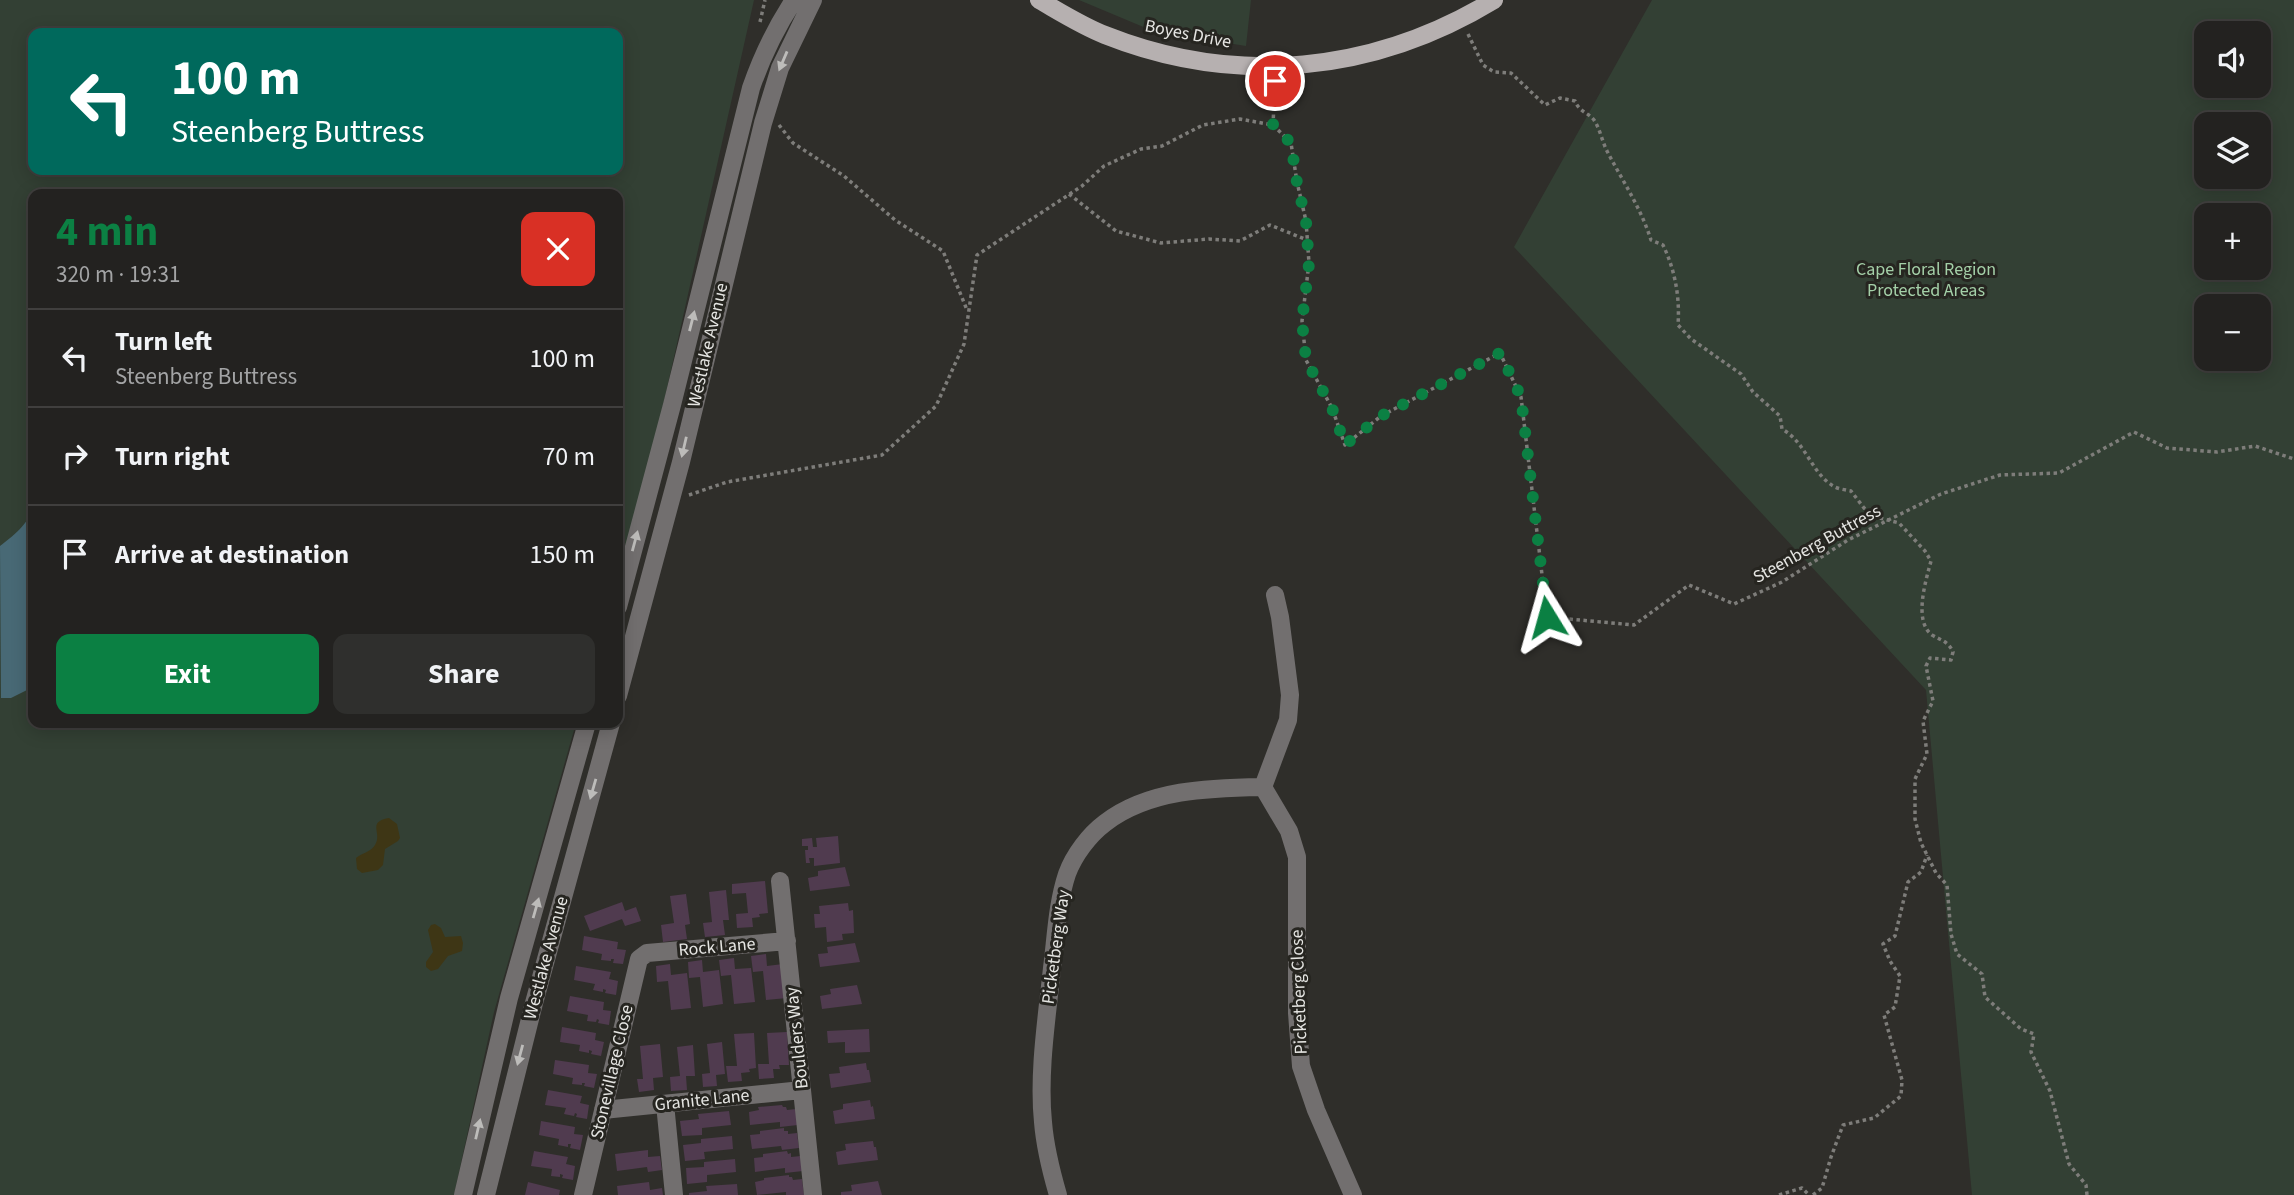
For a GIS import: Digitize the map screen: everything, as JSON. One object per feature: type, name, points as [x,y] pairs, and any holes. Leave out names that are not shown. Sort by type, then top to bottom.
[{"type":"main road","name":"Boyes Drive","points":[[1039,0],[1103,34],[1166,54],[1210,64],[1277,67],[1325,63],[1393,47],[1462,19],[1494,0]]},
{"type":"street","name":"Westlake Avenue","points":[[623,588],[751,88],[761,57],[794,0]]},
{"type":"street","name":"Westlake Avenue","points":[[623,677],[670,500],[767,108],[780,68],[813,0]]},
{"type":"street","points":[[1263,787],[1288,720],[1290,695],[1275,595]]},
{"type":"street","name":"Westlake Avenue","points":[[463,1195],[509,998],[586,728]]},
{"type":"street","name":"Westlake Avenue","points":[[486,1195],[534,1003],[610,728]]},
{"type":"street","name":"Picketberg Way","points":[[1058,1195],[1043,1121],[1042,1078],[1060,900],[1068,871],[1079,851],[1103,824],[1130,807],[1169,794],[1217,788],[1263,787]]},
{"type":"street","name":"Picketberg Close","points":[[1263,787],[1289,831],[1297,857],[1297,1013],[1301,1066],[1316,1110],[1353,1195]]},
{"type":"street","name":"Boulders Way","points":[[780,881],[813,1195]]},
{"type":"street","name":"Rock Lane","points":[[647,953],[787,941]]},
{"type":"street","name":"Stonevillage Close","points":[[583,1195],[637,964],[647,953]]},
{"type":"street","name":"Granite Lane","points":[[603,1110],[802,1090]]},
{"type":"street","points":[[665,1104],[674,1195]]},
{"type":"path","points":[[1467,32],[1483,65],[1494,72],[1511,73],[1545,105],[1560,98],[1575,101],[1579,110],[1593,118],[1635,205],[1646,220],[1651,240],[1663,245],[1670,260],[1679,306],[1678,325],[1691,339],[1741,374],[1753,392],[1780,416],[1782,429],[1795,436],[1820,474],[1835,487],[1851,491],[1864,508],[1876,517],[1899,523],[1931,561],[1922,592],[1925,626],[1931,634],[1949,643],[1953,652],[1951,660],[1930,658],[1926,666],[1933,701],[1923,721],[1927,754],[1915,779],[1915,819],[1921,843],[1936,873],[1947,885],[1951,934],[1957,954],[1982,974],[1985,997],[2021,1029],[2034,1034],[2031,1052],[2050,1091],[2069,1164],[2086,1185],[2087,1195]]},
{"type":"path","points":[[1273,125],[1275,81]]},
{"type":"path","points":[[767,108],[793,143],[834,169],[895,220],[943,251],[968,312]]},
{"type":"path","points":[[670,500],[727,482],[882,455],[936,406],[964,344],[977,255],[1069,194],[1082,186],[1104,166],[1141,149],[1162,146],[1203,125],[1240,119],[1273,125],[1291,143],[1306,221],[1307,240],[1270,225],[1240,241],[1209,239],[1161,243],[1116,231],[1069,194]]},
{"type":"path","name":"Steenberg Buttress","points":[[1307,240],[1309,264],[1302,321],[1306,360],[1332,408],[1345,445],[1381,416],[1500,353],[1521,397],[1547,617],[1634,625],[1689,585],[1734,604],[1782,582],[1848,540],[1941,494],[2000,474],[2059,473],[2134,432],[2167,448],[2217,452],[2255,446],[2294,459]]},
{"type":"path","points":[[1779,1195],[1802,1188],[1811,1195],[1822,1188],[1843,1125],[1874,1118],[1901,1096],[1902,1080],[1884,1015],[1895,1007],[1900,976],[1883,944],[1895,936],[1908,882],[1921,872],[1927,855]]},
{"type":"green space","points":[[0,0],[754,0],[654,446],[623,557],[623,189],[28,189],[28,728],[575,728],[494,1012],[454,1195],[0,1195]]},
{"type":"green space","points":[[1079,0],[1251,0],[1246,46],[1153,31]]},
{"type":"green space","name":"Cape Floral Region Protected Areas","points":[[1652,0],[2294,0],[2294,1195],[1972,1195],[1926,690],[1514,247]]},
{"type":"sand","points":[[389,818],[397,824],[400,838],[385,849],[383,865],[378,870],[362,873],[357,869],[356,858],[373,847],[377,841],[378,822]]},
{"type":"sand","points":[[435,924],[441,928],[445,937],[461,936],[463,943],[462,951],[448,956],[438,969],[431,971],[426,967],[426,962],[433,952],[428,930]]},
{"type":"water","points":[[28,518],[28,690],[11,698],[1,698],[0,546]]},
{"type":"building","points":[[838,836],[840,863],[814,866],[814,858],[809,858],[810,863],[806,863],[805,850],[808,850],[808,846],[802,846],[802,839],[812,838],[813,847],[817,847],[816,838]]},
{"type":"building","points":[[845,867],[850,886],[810,891],[808,878],[818,876],[818,871]]},
{"type":"building","points":[[765,881],[768,913],[752,918],[753,927],[737,928],[736,914],[748,913],[746,893],[732,894],[732,884]]},
{"type":"building","points":[[726,890],[729,920],[723,920],[725,935],[705,937],[703,923],[712,922],[709,892]]},
{"type":"building","points":[[686,894],[690,924],[685,925],[687,939],[663,942],[661,925],[674,923],[670,896]]},
{"type":"building","points":[[622,902],[625,911],[636,907],[641,921],[625,926],[622,919],[590,931],[584,916]]},
{"type":"building","points":[[848,903],[849,911],[853,910],[854,933],[842,934],[843,940],[827,942],[826,927],[815,928],[814,914],[820,914],[819,906]]},
{"type":"building","points":[[584,936],[618,942],[617,949],[626,950],[623,964],[613,963],[614,959],[601,960],[602,954],[582,950]]},
{"type":"building","points":[[855,943],[860,962],[820,967],[818,954],[828,953],[827,947]]},
{"type":"building","points":[[766,954],[767,966],[783,964],[787,998],[766,1000],[763,971],[753,972],[751,956]]},
{"type":"building","points":[[734,958],[735,969],[751,968],[755,1002],[734,1004],[731,975],[721,976],[719,960]]},
{"type":"building","points":[[702,960],[703,972],[719,970],[723,1004],[703,1007],[700,977],[689,978],[688,962]]},
{"type":"building","points":[[670,964],[671,975],[687,973],[691,1008],[671,1010],[668,981],[657,982],[656,966]]},
{"type":"building","points":[[576,966],[611,972],[609,979],[618,981],[616,995],[605,993],[606,990],[603,989],[603,992],[593,990],[595,984],[574,980]]},
{"type":"building","points":[[857,985],[862,1004],[822,1009],[820,996],[831,994],[830,989]]},
{"type":"building","points":[[570,996],[604,1002],[603,1010],[611,1011],[609,1025],[598,1023],[597,1019],[596,1022],[587,1021],[588,1015],[567,1011]]},
{"type":"building","points":[[562,1027],[596,1033],[595,1040],[604,1042],[601,1056],[591,1054],[592,1051],[589,1050],[589,1053],[579,1051],[580,1045],[560,1042]]},
{"type":"building","points":[[869,1029],[870,1052],[845,1053],[845,1042],[828,1043],[827,1031]]},
{"type":"building","points":[[787,1032],[789,1065],[779,1065],[780,1069],[773,1069],[774,1078],[759,1079],[758,1064],[769,1064],[767,1033]]},
{"type":"building","points":[[754,1033],[756,1068],[741,1073],[742,1081],[728,1082],[726,1066],[737,1066],[734,1034]]},
{"type":"building","points":[[722,1042],[725,1074],[716,1075],[717,1086],[703,1087],[702,1074],[710,1073],[707,1044]]},
{"type":"building","points":[[660,1044],[663,1077],[653,1078],[654,1090],[639,1092],[637,1079],[643,1079],[640,1046]]},
{"type":"building","points":[[693,1045],[695,1076],[686,1076],[687,1090],[671,1091],[670,1077],[680,1076],[677,1047]]},
{"type":"building","points":[[555,1060],[589,1065],[588,1073],[597,1074],[594,1088],[584,1086],[585,1083],[572,1084],[573,1078],[553,1074]]},
{"type":"building","points":[[866,1063],[871,1082],[831,1088],[829,1074],[840,1073],[839,1067]]},
{"type":"building","points":[[548,1090],[582,1096],[580,1103],[589,1105],[587,1119],[576,1117],[575,1113],[574,1116],[564,1114],[566,1108],[545,1105]]},
{"type":"building","points":[[870,1100],[875,1119],[835,1124],[833,1111],[843,1109],[843,1104]]},
{"type":"building","points":[[782,1105],[787,1110],[796,1109],[798,1125],[780,1127],[780,1122],[750,1125],[749,1112],[759,1110],[758,1107]]},
{"type":"building","points":[[729,1111],[731,1125],[702,1128],[702,1135],[682,1136],[680,1121],[699,1119],[698,1114]]},
{"type":"building","points":[[541,1121],[575,1127],[574,1134],[583,1135],[580,1150],[570,1148],[571,1144],[568,1144],[568,1147],[558,1145],[559,1139],[539,1135]]},
{"type":"building","points":[[784,1128],[788,1134],[797,1133],[799,1148],[782,1150],[781,1146],[752,1149],[750,1135]]},
{"type":"building","points":[[732,1136],[733,1149],[704,1152],[705,1159],[685,1161],[683,1145],[701,1143],[701,1139]]},
{"type":"building","points":[[873,1141],[878,1160],[838,1165],[836,1152],[846,1150],[845,1144]]},
{"type":"building","points":[[648,1150],[648,1157],[660,1156],[662,1170],[648,1172],[647,1167],[617,1171],[615,1154]]},
{"type":"building","points":[[534,1151],[568,1157],[566,1164],[575,1166],[573,1180],[562,1178],[563,1175],[560,1174],[560,1177],[551,1176],[552,1169],[531,1166]]},
{"type":"building","points":[[787,1151],[788,1154],[791,1153],[791,1157],[801,1156],[803,1171],[785,1173],[785,1168],[755,1172],[754,1158]]},
{"type":"building","points":[[735,1159],[736,1172],[707,1175],[707,1182],[687,1184],[686,1168],[704,1167],[704,1162]]},
{"type":"building","points":[[789,1175],[793,1180],[802,1179],[804,1195],[786,1195],[786,1192],[757,1195],[755,1182],[764,1178]]},
{"type":"building","points":[[878,1181],[882,1195],[841,1195],[841,1192],[852,1191],[851,1185]]},
{"type":"building","points":[[528,1182],[560,1190],[559,1195],[525,1195]]},
{"type":"building","points":[[649,1182],[650,1190],[662,1188],[663,1195],[618,1195],[617,1186]]},
{"type":"building","points":[[737,1184],[738,1195],[689,1195],[707,1191],[706,1186]]},
{"type":"route","points":[[1275,81],[1273,125],[1291,143],[1306,221],[1309,264],[1302,321],[1306,360],[1332,408],[1345,445],[1381,416],[1500,353],[1521,397],[1547,617]]}]
